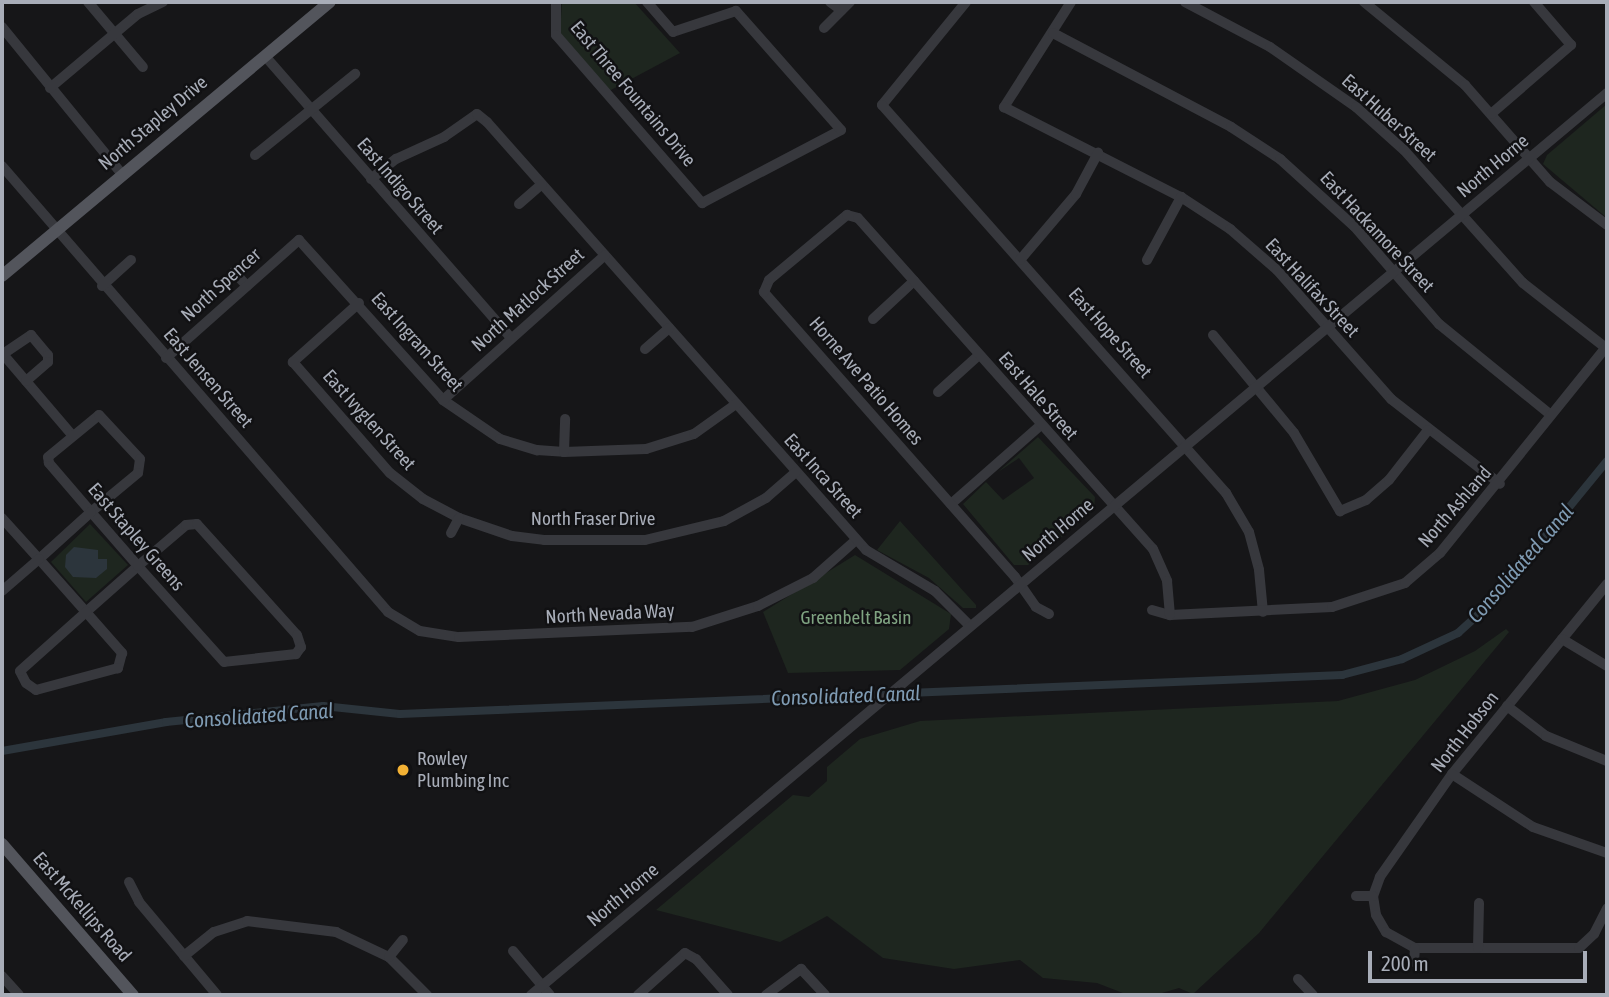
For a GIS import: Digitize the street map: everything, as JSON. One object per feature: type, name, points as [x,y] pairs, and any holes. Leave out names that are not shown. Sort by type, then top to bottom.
[{"type":"main road","name":"North Stapley Drive","points":[[2,276],[122,173],[330,2]]},
{"type":"main road","name":"East McKellips Road","points":[[2,844],[133,995]]},
{"type":"street","points":[[88,2],[143,67]]},
{"type":"street","points":[[50,88],[138,14],[163,2]]},
{"type":"street","name":"East Three Fountains Drive","points":[[555,2],[555,35],[702,203],[841,130],[736,11],[673,32],[647,2]]},
{"type":"street","points":[[830,2],[841,10]]},
{"type":"street","points":[[824,28],[850,2]]},
{"type":"street","name":"East Hope Street","points":[[966,2],[882,105],[1227,493],[1249,532],[1259,570],[1263,612]]},
{"type":"street","points":[[1053,33],[1071,2]]},
{"type":"street","name":"East Huber Street","points":[[1185,2],[1270,47],[1356,107],[1404,150],[1522,283],[1606,347]]},
{"type":"street","points":[[1364,2],[1425,50],[1491,114],[1528,159],[1556,187],[1607,225]]},
{"type":"street","points":[[1491,114],[1571,45],[1534,2]]},
{"type":"street","points":[[2,27],[122,173]]},
{"type":"street","name":"East Halifax Street","points":[[1053,33],[1004,107],[1181,197],[1230,229],[1277,270],[1391,399],[1500,484]]},
{"type":"street","name":"East Hackamore Street","points":[[1053,33],[1231,127],[1280,159],[1332,204],[1439,324],[1551,415]]},
{"type":"street","name":"East Indigo Street","points":[[265,56],[511,338]]},
{"type":"street","points":[[256,155],[355,74]]},
{"type":"street","name":"North Horne","points":[[531,995],[1607,93]]},
{"type":"street","name":"East Inca Street","points":[[370,179],[396,159],[444,137],[477,114],[856,540],[882,564],[935,591],[970,626]]},
{"type":"street","points":[[1020,260],[1061,215],[1098,153]]},
{"type":"street","name":"East Jensen Street","points":[[2,166],[102,286],[388,612]]},
{"type":"street","points":[[519,204],[542,184]]},
{"type":"street","points":[[1147,260],[1181,197]]},
{"type":"street","name":"East Hale Street","points":[[852,214],[1153,549],[1167,581],[1170,615]]},
{"type":"street","name":"Horne Ave Patio Homes","points":[[852,214],[763,288],[951,504],[1036,607],[1049,614]]},
{"type":"street","name":"North Spencer","points":[[166,358],[299,240]]},
{"type":"street","name":"East Ingram Street","points":[[299,240],[359,303],[443,400],[500,439],[537,450],[564,452],[663,446],[704,428],[736,404]]},
{"type":"street","name":"North Matlock Street","points":[[443,400],[605,255]]},
{"type":"street","points":[[102,286],[131,260]]},
{"type":"street","points":[[234,272],[247,286]]},
{"type":"street","points":[[873,319],[914,281]]},
{"type":"street","name":"East Ivyglen Street","points":[[359,303],[293,362],[390,474],[423,499],[459,518]]},
{"type":"street","points":[[645,349],[669,327]]},
{"type":"street","points":[[26,381],[48,362],[48,355],[31,335],[2,354],[72,435]]},
{"type":"street","points":[[1213,335],[1257,386],[1310,457],[1340,511],[1366,500],[1389,480],[1428,429]]},
{"type":"street","name":"North Ashland","points":[[1152,610],[1170,615],[1332,607],[1405,583],[1440,553],[1500,484],[1606,347]]},
{"type":"street","points":[[938,392],[979,355]]},
{"type":"street","name":"East Stapley Greens","points":[[91,512],[141,466],[103,416],[94,416],[72,435],[48,457],[49,463],[91,512],[138,566],[224,662],[296,654],[301,647],[297,635],[197,524],[186,526],[138,566]]},
{"type":"street","points":[[564,452],[565,419]]},
{"type":"street","points":[[951,504],[1041,425]]},
{"type":"street","name":"North Fraser Drive","points":[[459,518],[512,536],[544,540],[645,540],[724,521],[766,498],[796,472]]},
{"type":"street","points":[[2,591],[91,512]]},
{"type":"street","points":[[2,518],[39,559],[86,612],[122,653],[118,668],[36,690],[26,683],[20,671],[86,612],[138,566]]},
{"type":"street","points":[[451,533],[459,518]]},
{"type":"street","name":"North Nevada Way","points":[[388,612],[420,631],[459,637],[692,627],[758,607],[813,578],[856,540]]},
{"type":"street","name":"North Hobson","points":[[1373,896],[1380,877],[1452,774],[1607,584]]},
{"type":"street","points":[[1562,639],[1607,666]]},
{"type":"street","points":[[1507,706],[1546,736],[1607,761]]},
{"type":"street","points":[[1452,774],[1533,827],[1607,853]]},
{"type":"street","points":[[130,882],[139,902],[217,995]]},
{"type":"street","points":[[1356,896],[1373,896],[1376,915],[1386,932],[1415,948],[1579,948],[1594,934],[1607,908]]},
{"type":"street","points":[[1478,948],[1479,903]]},
{"type":"street","points":[[184,956],[214,932],[247,921],[336,932],[389,957],[427,995]]},
{"type":"street","points":[[389,957],[403,940]]},
{"type":"street","points":[[1414,962],[1415,948]]},
{"type":"street","points":[[513,951],[550,995]]},
{"type":"street","points":[[638,995],[685,953],[696,959],[728,995]]},
{"type":"street","points":[[766,995],[801,969],[825,995]]},
{"type":"street","points":[[2,976],[19,995]]},
{"type":"street","points":[[1298,979],[1313,995]]},
{"type":"green space","points":[[562,2],[634,2],[680,53],[609,91],[560,33]]},
{"type":"green space","points":[[1607,104],[1607,218],[1543,164],[1547,155]]},
{"type":"green space","points":[[1038,437],[1095,497],[1094,510],[1028,565],[1014,565],[963,504],[986,482],[1003,500],[1034,478],[1019,458],[998,472]]},
{"type":"green space","points":[[900,521],[976,608],[963,608],[929,578],[877,550]]},
{"type":"green space","points":[[90,524],[128,565],[86,602],[51,562]]},
{"type":"green space","name":"Greenbelt Basin","points":[[855,555],[951,614],[949,629],[900,670],[788,673],[763,612]]},
{"type":"green space","points":[[1506,629],[1509,632],[1259,933],[1193,994],[1179,988],[1155,995],[1128,995],[1097,983],[1043,978],[1020,960],[954,969],[883,958],[827,916],[780,942],[656,910],[793,795],[809,797],[827,781],[827,767],[860,739],[920,721],[1338,701],[1415,680],[1475,651]]},
{"type":"shaded area","points":[[74,547],[98,550],[98,559],[107,559],[107,569],[96,578],[73,577],[65,567],[66,555]]},
{"type":"waterway","name":"Consolidated Canal","points":[[2,751],[166,722],[323,706],[400,714],[1342,675],[1402,659],[1458,633],[1491,603],[1607,461]]},
{"type":"place","name":"Rowley Plumbing Inc","points":[[403,770]]}]
